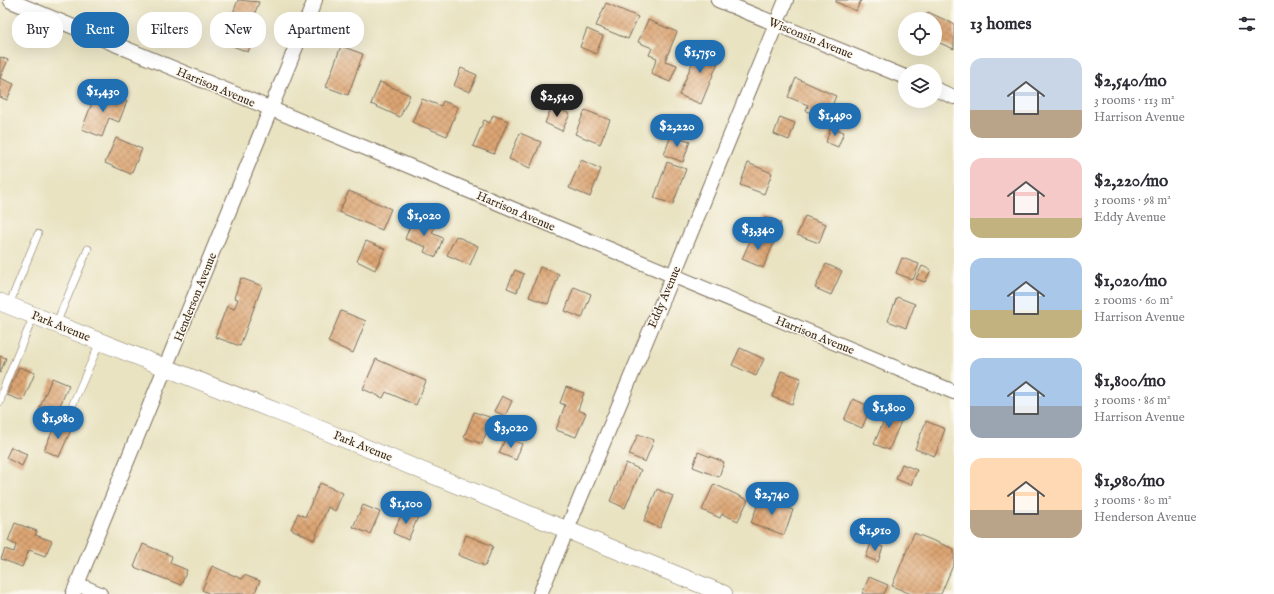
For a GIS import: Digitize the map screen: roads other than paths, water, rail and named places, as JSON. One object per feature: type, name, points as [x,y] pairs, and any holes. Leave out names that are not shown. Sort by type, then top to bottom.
[{"type":"street","name":"Henderson Avenue","points":[[75,589],[315,0]]},
{"type":"street","name":"Wisconsin Avenue","points":[[718,0],[898,74]]},
{"type":"street","name":"Eddy Avenue","points":[[540,594],[673,276],[786,0]]},
{"type":"street","name":"Harrison Avenue","points":[[11,1],[954,392]]},
{"type":"street","points":[[942,92],[954,97]]},
{"type":"street","name":"Park Avenue","points":[[4,304],[567,529],[724,594]]},
{"type":"street","points":[[75,589],[100,594]]},
{"type":"lane","points":[[4,304],[38,234]]},
{"type":"lane","points":[[56,324],[88,249]]},
{"type":"lane","points":[[0,402],[4,387],[34,315]]},
{"type":"lane","points":[[65,422],[100,342]]}]
